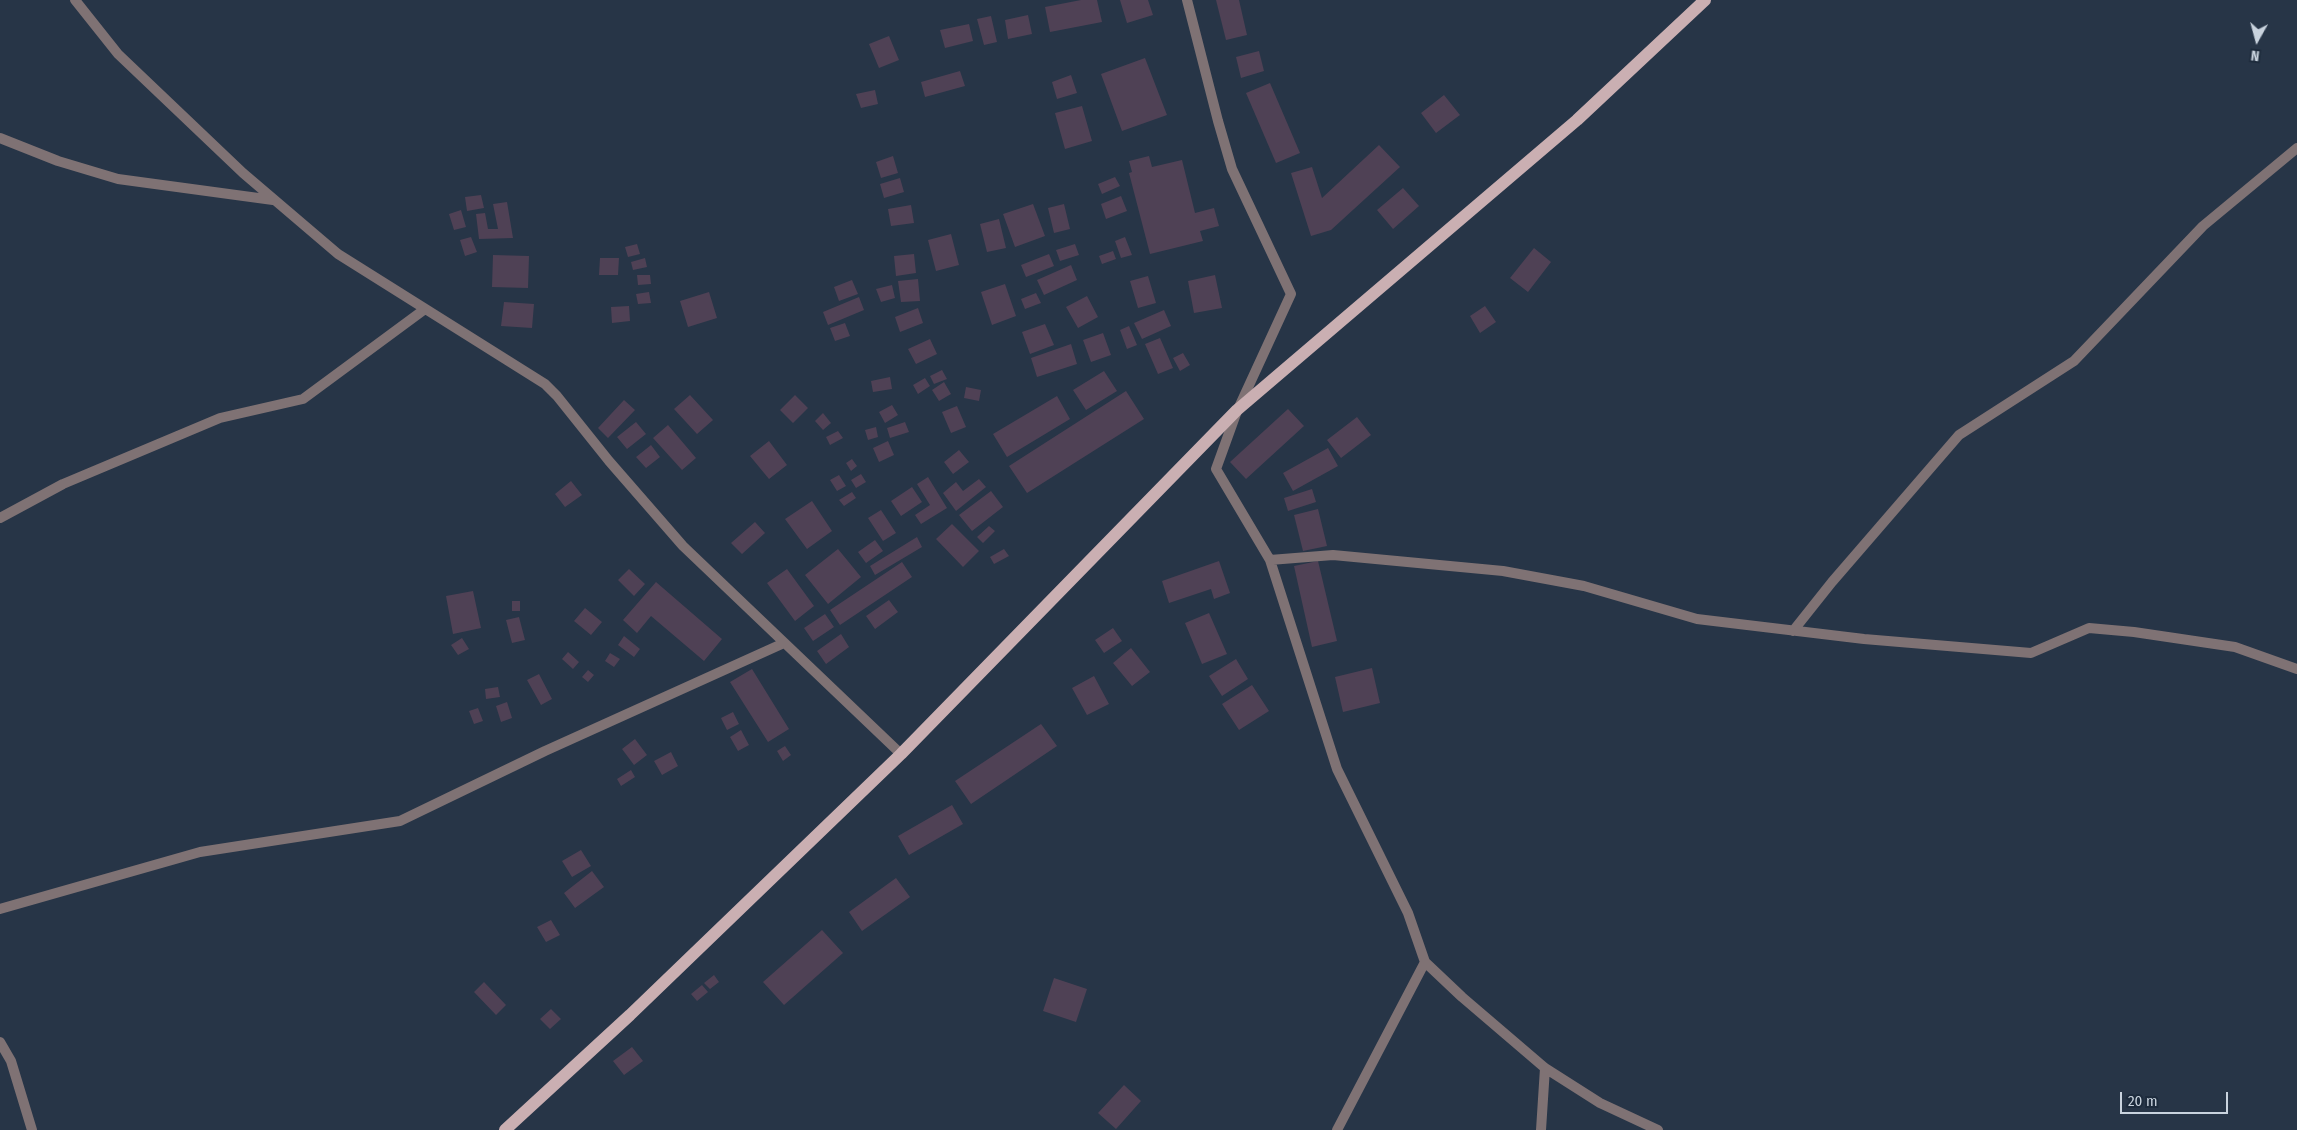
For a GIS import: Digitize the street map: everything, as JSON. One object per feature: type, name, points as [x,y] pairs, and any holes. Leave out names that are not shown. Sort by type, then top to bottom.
[{"type":"main road","points":[[505,1130],[630,1015],[901,754],[1237,410],[1577,120],[1706,0]]},
{"type":"street","points":[[75,0],[118,54],[243,173],[338,254],[545,384],[558,396],[608,461],[683,546],[901,754]]},
{"type":"street","points":[[1187,0],[1232,169],[1291,294],[1237,410],[1216,469],[1270,560],[1336,769],[1408,913],[1425,962],[1462,998],[1545,1068],[1600,1102],[1658,1130]]},
{"type":"street","points":[[0,138],[58,160],[118,179],[274,200]]},
{"type":"street","points":[[1793,631],[1832,582],[1959,435],[2074,361],[2203,226],[2297,148]]},
{"type":"street","points":[[0,518],[63,484],[220,418],[303,399],[425,309]]},
{"type":"street","points":[[1270,560],[1333,555],[1503,570],[1584,586],[1697,620],[2030,653],[2089,628],[2134,632],[2236,647],[2297,669]]},
{"type":"street","points":[[0,909],[200,852],[400,821],[545,751],[784,643]]},
{"type":"street","points":[[1337,1130],[1425,962]]},
{"type":"street","points":[[0,1042],[11,1061],[32,1130]]},
{"type":"street","points":[[1541,1130],[1545,1068]]},
{"type":"building","points":[[1081,0],[1097,0],[1102,22],[1050,32],[1045,7]]},
{"type":"building","points":[[1120,0],[1148,0],[1153,15],[1127,23]]},
{"type":"building","points":[[1216,0],[1239,0],[1247,35],[1226,40]]},
{"type":"building","points":[[1028,15],[1032,34],[1008,39],[1005,20]]},
{"type":"building","points":[[991,16],[997,42],[984,45],[977,19]]},
{"type":"building","points":[[969,24],[973,41],[945,48],[940,30]]},
{"type":"building","points":[[889,36],[899,60],[879,68],[869,44]]},
{"type":"building","points":[[1259,51],[1264,71],[1241,78],[1236,57]]},
{"type":"building","points":[[1145,58],[1167,115],[1122,131],[1101,74]]},
{"type":"building","points":[[960,71],[965,86],[925,97],[921,82]]},
{"type":"building","points":[[1071,75],[1077,93],[1057,99],[1052,82]]},
{"type":"building","points":[[1270,83],[1300,153],[1276,163],[1246,93]]},
{"type":"building","points":[[875,90],[878,104],[861,108],[856,94]]},
{"type":"building","points":[[1444,95],[1460,115],[1436,133],[1421,113]]},
{"type":"building","points":[[1082,106],[1092,141],[1065,149],[1055,113]]},
{"type":"building","points":[[1379,145],[1400,167],[1331,230],[1311,236],[1291,173],[1312,167],[1322,198]]},
{"type":"building","points":[[893,156],[898,173],[881,178],[876,162]]},
{"type":"building","points":[[1149,156],[1152,167],[1182,160],[1195,213],[1214,208],[1219,226],[1200,231],[1203,241],[1150,254],[1129,173],[1132,172],[1129,161]]},
{"type":"building","points":[[1115,177],[1120,186],[1102,194],[1098,184]]},
{"type":"building","points":[[900,178],[904,192],[884,198],[880,184]]},
{"type":"building","points":[[1403,188],[1419,206],[1393,229],[1377,210]]},
{"type":"building","points":[[481,195],[484,208],[467,211],[465,197]]},
{"type":"building","points":[[1121,196],[1127,211],[1106,219],[1101,204]]},
{"type":"building","points":[[507,202],[513,238],[479,239],[476,214],[485,213],[488,229],[498,229],[493,204]]},
{"type":"building","points":[[1033,204],[1045,236],[1015,247],[1003,214]]},
{"type":"building","points":[[1064,204],[1070,229],[1054,233],[1048,208]]},
{"type":"building","points":[[911,205],[914,223],[891,226],[888,209]]},
{"type":"building","points":[[461,210],[466,227],[454,230],[449,214]]},
{"type":"building","points":[[999,219],[1006,248],[987,252],[980,224]]},
{"type":"building","points":[[951,234],[959,265],[936,271],[928,240]]},
{"type":"building","points":[[471,237],[477,252],[465,256],[460,240]]},
{"type":"building","points":[[1125,237],[1132,255],[1121,258],[1115,241]]},
{"type":"building","points":[[637,244],[640,254],[628,257],[625,247]]},
{"type":"building","points":[[1075,244],[1079,255],[1060,261],[1056,250]]},
{"type":"building","points":[[1534,248],[1551,262],[1528,292],[1510,278]]},
{"type":"building","points":[[1113,251],[1116,259],[1102,264],[1099,256]]},
{"type":"building","points":[[914,254],[916,273],[896,276],[894,256]]},
{"type":"building","points":[[1049,254],[1054,266],[1026,277],[1021,265]]},
{"type":"building","points":[[493,255],[529,256],[528,288],[492,287]]},
{"type":"building","points":[[600,258],[619,258],[618,275],[599,275]]},
{"type":"building","points":[[645,258],[647,267],[633,270],[631,262]]},
{"type":"building","points":[[1071,265],[1077,280],[1044,295],[1037,280]]},
{"type":"building","points":[[637,275],[650,275],[651,284],[638,285]]},
{"type":"building","points":[[1215,275],[1222,308],[1194,313],[1188,281]]},
{"type":"building","points":[[1148,276],[1156,303],[1138,308],[1130,281]]},
{"type":"building","points":[[918,279],[920,301],[901,302],[898,281]]},
{"type":"building","points":[[852,280],[858,294],[839,301],[834,287]]},
{"type":"building","points":[[1005,284],[1016,316],[992,325],[981,292]]},
{"type":"building","points":[[892,285],[895,298],[881,302],[876,289]]},
{"type":"building","points":[[649,292],[651,303],[638,304],[636,294]]},
{"type":"building","points":[[709,292],[717,318],[688,327],[680,301]]},
{"type":"building","points":[[1036,293],[1041,303],[1025,309],[1021,299]]},
{"type":"building","points":[[1087,296],[1098,317],[1078,328],[1066,307]]},
{"type":"building","points":[[859,297],[864,310],[828,325],[823,312]]},
{"type":"building","points":[[504,302],[534,304],[532,328],[501,326]]},
{"type":"building","points":[[629,306],[630,321],[612,323],[611,307]]},
{"type":"building","points":[[1485,306],[1496,322],[1480,333],[1470,316]]},
{"type":"building","points":[[918,308],[923,323],[900,332],[895,317]]},
{"type":"building","points":[[1164,310],[1171,326],[1142,339],[1134,323]]},
{"type":"building","points":[[845,323],[850,336],[835,341],[830,328]]},
{"type":"building","points":[[1045,324],[1054,345],[1030,354],[1022,332]]},
{"type":"building","points":[[1129,326],[1137,345],[1127,349],[1120,330]]},
{"type":"building","points":[[1103,333],[1111,355],[1091,362],[1083,340]]},
{"type":"building","points":[[1160,338],[1173,368],[1158,374],[1145,344]]},
{"type":"building","points":[[930,339],[937,354],[916,364],[908,349]]},
{"type":"building","points":[[1071,344],[1077,364],[1037,377],[1031,358]]},
{"type":"building","points":[[1183,353],[1190,365],[1180,371],[1173,358]]},
{"type":"building","points":[[942,370],[947,379],[934,384],[930,376]]},
{"type":"building","points":[[1104,371],[1117,391],[1086,410],[1073,390]]},
{"type":"building","points":[[890,377],[892,389],[873,392],[871,381]]},
{"type":"building","points":[[925,378],[930,386],[918,394],[913,385]]},
{"type":"building","points":[[944,382],[951,394],[939,401],[932,390]]},
{"type":"building","points":[[966,387],[981,390],[979,401],[964,398]]},
{"type":"building","points":[[1126,391],[1144,419],[1027,493],[1009,466]]},
{"type":"building","points":[[690,395],[713,420],[697,434],[674,409]]},
{"type":"building","points":[[795,395],[808,408],[793,423],[780,410]]},
{"type":"building","points":[[1057,396],[1070,419],[1007,457],[993,434]]},
{"type":"building","points":[[624,400],[635,410],[608,438],[598,428]]},
{"type":"building","points":[[892,405],[898,415],[885,423],[879,412]]},
{"type":"building","points":[[957,406],[966,427],[951,433],[942,412]]},
{"type":"building","points":[[1288,409],[1304,426],[1246,479],[1230,462]]},
{"type":"building","points":[[823,413],[831,423],[823,430],[815,421]]},
{"type":"building","points":[[1357,417],[1371,435],[1341,458],[1327,440]]},
{"type":"building","points":[[636,422],[646,434],[627,449],[617,437]]},
{"type":"building","points":[[905,422],[909,432],[890,438],[887,428]]},
{"type":"building","points":[[668,425],[696,458],[682,470],[653,438]]},
{"type":"building","points":[[876,427],[878,437],[868,440],[865,430]]},
{"type":"building","points":[[838,431],[843,438],[830,445],[826,437]]},
{"type":"building","points":[[769,441],[787,465],[769,479],[750,456]]},
{"type":"building","points":[[888,441],[894,455],[879,462],[873,448]]},
{"type":"building","points":[[651,445],[660,457],[646,468],[636,457]]},
{"type":"building","points":[[1328,448],[1338,466],[1293,491],[1283,473]]},
{"type":"building","points":[[959,450],[969,462],[953,474],[944,462]]},
{"type":"building","points":[[852,459],[857,466],[851,471],[846,463]]},
{"type":"building","points":[[861,474],[866,482],[856,488],[851,480]]},
{"type":"building","points":[[839,475],[846,486],[837,491],[830,480]]},
{"type":"building","points":[[928,477],[947,508],[921,524],[915,515],[930,505],[917,484]]},
{"type":"building","points":[[979,479],[986,487],[956,511],[943,493],[956,482],[963,491]]},
{"type":"building","points":[[571,481],[582,495],[565,507],[555,494]]},
{"type":"building","points":[[912,487],[922,502],[901,516],[891,501]]},
{"type":"building","points":[[1312,489],[1316,502],[1288,511],[1284,498]]},
{"type":"building","points":[[991,491],[1003,507],[972,531],[959,515]]},
{"type":"building","points":[[852,492],[856,498],[844,506],[839,500]]},
{"type":"building","points":[[812,501],[832,531],[807,549],[785,519]]},
{"type":"building","points":[[1318,509],[1327,546],[1303,551],[1294,515]]},
{"type":"building","points":[[881,510],[896,533],[883,541],[868,518]]},
{"type":"building","points":[[755,522],[765,533],[742,554],[731,543]]},
{"type":"building","points":[[952,524],[979,551],[963,567],[936,539]]},
{"type":"building","points":[[989,526],[995,531],[983,543],[977,537]]},
{"type":"building","points":[[917,537],[922,547],[875,575],[870,566]]},
{"type":"building","points":[[875,540],[883,551],[866,563],[858,552]]},
{"type":"building","points":[[838,549],[861,577],[828,604],[805,575]]},
{"type":"building","points":[[1004,549],[1009,556],[994,564],[990,557]]},
{"type":"building","points":[[1219,561],[1230,593],[1214,599],[1211,589],[1169,603],[1162,581]]},
{"type":"building","points":[[1318,561],[1337,641],[1312,647],[1294,566]]},
{"type":"building","points":[[902,562],[912,577],[840,625],[830,610]]},
{"type":"building","points":[[629,569],[645,584],[634,596],[618,580]]},
{"type":"building","points":[[787,569],[814,606],[795,621],[767,583]]},
{"type":"building","points":[[656,582],[722,639],[704,661],[651,616],[637,633],[623,620]]},
{"type":"building","points":[[473,591],[481,628],[453,634],[446,596]]},
{"type":"building","points":[[889,600],[898,612],[875,629],[866,616]]},
{"type":"building","points":[[512,601],[520,601],[520,611],[512,611]]},
{"type":"building","points":[[585,608],[602,622],[591,635],[574,621]]},
{"type":"building","points":[[1209,613],[1227,654],[1202,664],[1185,623]]},
{"type":"building","points":[[825,614],[834,627],[813,641],[804,628]]},
{"type":"building","points":[[519,617],[525,640],[512,643],[506,620]]},
{"type":"building","points":[[1113,628],[1122,641],[1104,653],[1095,640]]},
{"type":"building","points":[[841,634],[849,647],[826,664],[817,651]]},
{"type":"building","points":[[624,636],[640,649],[634,657],[618,645]]},
{"type":"building","points":[[462,638],[469,649],[458,655],[451,645]]},
{"type":"building","points":[[1131,648],[1150,672],[1132,686],[1113,663]]},
{"type":"building","points":[[568,652],[579,662],[573,669],[562,659]]},
{"type":"building","points":[[610,653],[620,659],[614,667],[605,661]]},
{"type":"building","points":[[1236,659],[1248,679],[1222,696],[1209,676]]},
{"type":"building","points":[[1372,668],[1380,703],[1343,712],[1335,677]]},
{"type":"building","points":[[752,669],[789,729],[768,742],[730,682]]},
{"type":"building","points":[[588,670],[594,675],[588,682],[582,677]]},
{"type":"building","points":[[539,674],[552,699],[541,705],[527,680]]},
{"type":"building","points":[[1094,676],[1109,704],[1087,715],[1072,688]]},
{"type":"building","points":[[1252,685],[1269,711],[1239,730],[1222,704]]},
{"type":"building","points":[[498,687],[500,697],[486,699],[485,689]]},
{"type":"building","points":[[507,702],[512,718],[501,722],[496,706]]},
{"type":"building","points":[[478,708],[483,721],[474,724],[469,711]]},
{"type":"building","points":[[733,712],[739,724],[727,730],[721,718]]},
{"type":"building","points":[[1041,724],[1057,746],[971,804],[955,781]]},
{"type":"building","points":[[741,730],[749,745],[738,751],[730,737]]},
{"type":"building","points":[[635,739],[647,755],[634,765],[622,749]]},
{"type":"building","points":[[785,746],[791,755],[783,761],[777,751]]},
{"type":"building","points":[[671,752],[678,766],[662,775],[654,761]]},
{"type":"building","points":[[631,770],[635,777],[621,786],[617,779]]},
{"type":"building","points":[[952,805],[963,824],[909,855],[898,836]]},
{"type":"building","points":[[581,850],[591,866],[572,877],[562,861]]},
{"type":"building","points":[[592,871],[604,887],[575,908],[564,893]]},
{"type":"building","points":[[896,878],[910,897],[862,931],[849,912]]},
{"type":"building","points":[[551,920],[560,935],[546,942],[537,927]]},
{"type":"building","points":[[822,930],[843,953],[784,1005],[763,982]]},
{"type":"building","points":[[714,975],[719,982],[710,989],[704,983]]},
{"type":"building","points":[[1054,978],[1087,989],[1076,1022],[1043,1011]]},
{"type":"building","points":[[484,982],[506,1005],[496,1015],[474,992]]},
{"type":"building","points":[[702,985],[708,992],[697,1001],[691,994]]},
{"type":"building","points":[[551,1009],[561,1019],[550,1029],[540,1019]]},
{"type":"building","points":[[632,1047],[643,1061],[624,1075],[613,1061]]},
{"type":"building","points":[[1124,1085],[1141,1101],[1116,1129],[1098,1113]]}]
